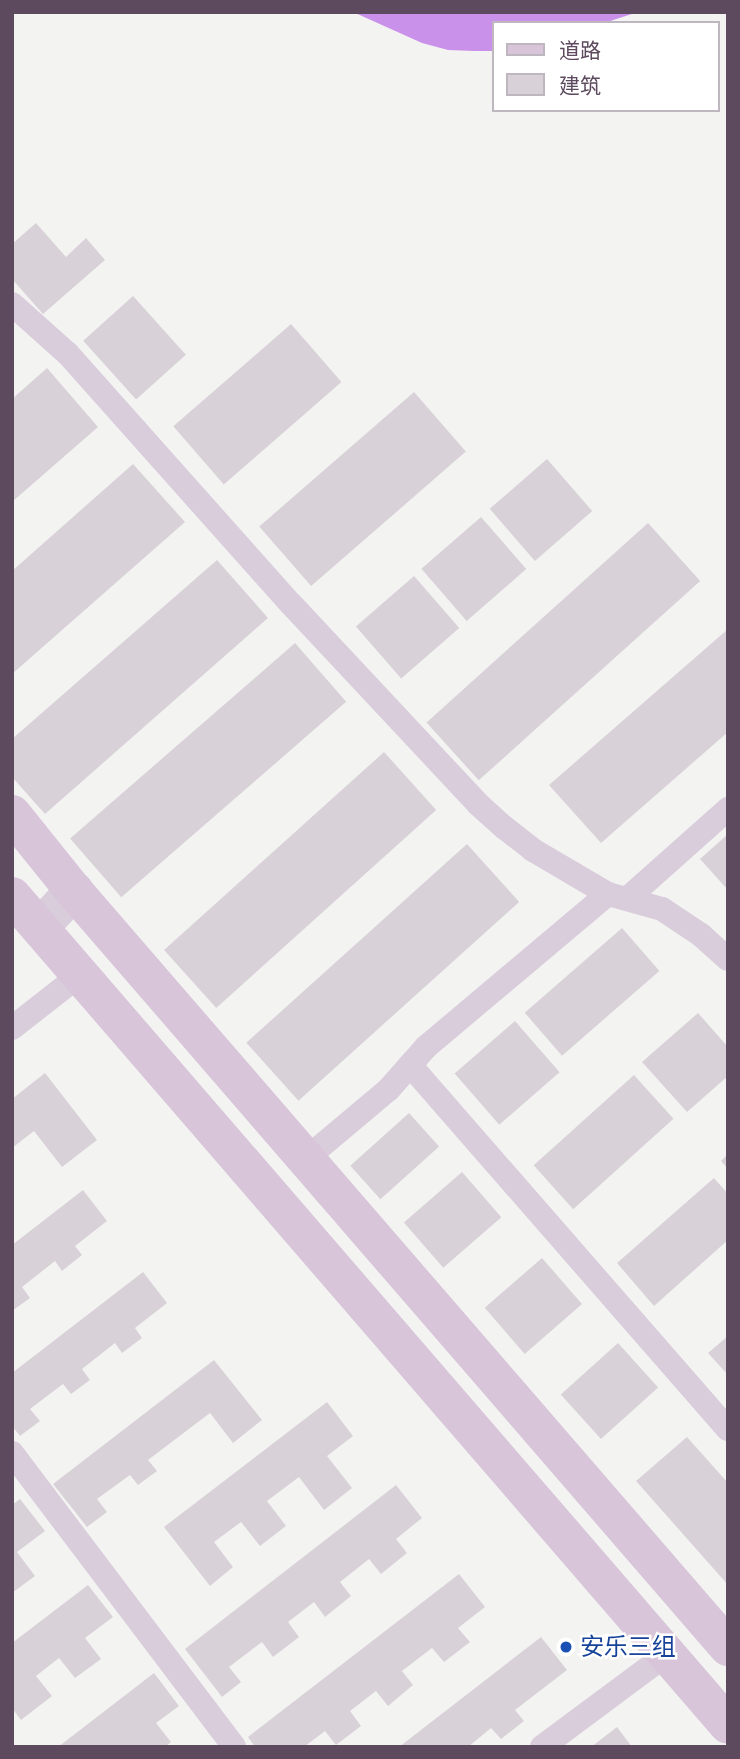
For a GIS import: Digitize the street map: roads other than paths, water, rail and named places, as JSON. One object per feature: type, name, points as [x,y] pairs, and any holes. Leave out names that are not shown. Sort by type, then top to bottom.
[{"type":"street","points":[[12,814],[74,891],[728,1647]]},
{"type":"street","points":[[40,927],[74,891]]},
{"type":"street","points":[[12,896],[728,1725]]},
{"type":"lane","points":[[12,304],[68,354],[291,604],[478,804],[533,850],[618,896],[662,909],[682,921],[728,959]]},
{"type":"lane","points":[[307,1158],[389,1089],[426,1047],[728,809]]},
{"type":"lane","points":[[12,1028],[81,974]]},
{"type":"lane","points":[[410,1065],[728,1429]]},
{"type":"lane","points":[[12,1453],[233,1747]]},
{"type":"lane","points":[[542,1747],[667,1654]]},
{"type":"place","name":"安乐三组","points":[[566,1647]]}]
